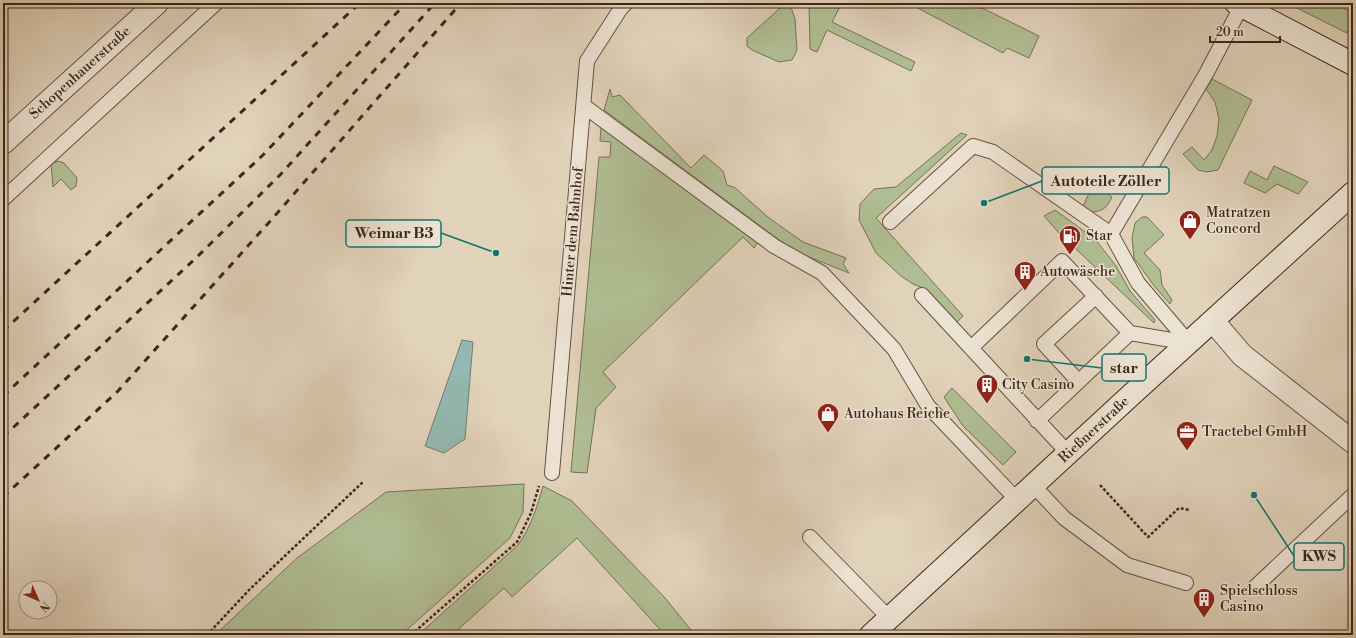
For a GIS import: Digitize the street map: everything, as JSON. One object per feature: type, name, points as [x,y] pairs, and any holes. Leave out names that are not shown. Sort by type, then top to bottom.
[{"type":"street","name":"Schopenhauerstraße","points":[[3,143],[157,3]]},
{"type":"street","points":[[1240,4],[1353,64]]},
{"type":"street","name":"Rießnerstraße","points":[[882,629],[1033,485],[1353,193]]},
{"type":"street","points":[[1213,321],[1242,355],[1353,442]]},
{"type":"lane","points":[[3,199],[216,3]]},
{"type":"lane","name":"Hinter dem Bahnhof","points":[[552,473],[587,61],[621,8],[626,3]]},
{"type":"lane","points":[[1111,234],[1206,74],[1240,4]]},
{"type":"lane","points":[[584,106],[774,246],[822,273],[894,349],[928,406],[1017,500]]},
{"type":"lane","points":[[890,222],[973,146],[993,152],[1111,234],[1138,283],[1189,343]]},
{"type":"lane","points":[[970,348],[1062,261],[1130,333],[1189,343]]},
{"type":"lane","points":[[922,295],[1068,454]]},
{"type":"lane","points":[[1078,381],[1044,344],[1096,296]]},
{"type":"lane","points":[[1037,421],[1130,333]]},
{"type":"lane","points":[[1033,485],[1064,518],[1127,565],[1186,584]]},
{"type":"lane","points":[[1255,588],[1353,495]]},
{"type":"lane","points":[[810,537],[882,629]]},
{"type":"path","points":[[410,635],[517,542],[531,513],[540,483],[552,473]]},
{"type":"path","points":[[207,635],[250,589],[364,481]]},
{"type":"path","points":[[1100,485],[1148,537],[1179,508],[1190,510]]},
{"type":"green space","points":[[809,3],[842,3],[832,22],[915,62],[911,71],[827,30],[817,52],[810,49]]},
{"type":"green space","points":[[908,3],[972,3],[1039,36],[1029,58],[1007,48],[1003,53]]},
{"type":"green space","points":[[1287,3],[1333,3],[1353,13],[1353,24],[1347,33]]},
{"type":"green space","points":[[786,5],[792,10],[795,19],[797,50],[792,60],[779,62],[752,50],[747,46],[747,38],[780,8]]},
{"type":"green space","points":[[1212,79],[1252,100],[1218,170],[1207,172],[1198,170],[1183,154],[1192,147],[1204,160],[1212,150],[1217,136],[1219,119],[1215,102],[1206,89]]},
{"type":"green space","points":[[610,89],[612,97],[620,95],[691,168],[704,155],[723,171],[727,185],[734,187],[769,218],[803,242],[846,258],[843,264],[849,273],[794,251],[604,110]]},
{"type":"green space","points":[[601,127],[758,242],[754,248],[743,237],[603,372],[616,387],[596,408],[587,473],[571,472],[599,157],[610,157],[611,142],[600,141]]},
{"type":"green space","points":[[961,133],[967,135],[876,218],[963,316],[956,323],[925,289],[913,284],[901,276],[876,253],[859,220],[860,204],[874,189],[896,187]]},
{"type":"green space","points":[[58,161],[64,163],[77,178],[76,186],[71,190],[61,179],[53,187],[51,163]]},
{"type":"green space","points":[[1274,166],[1308,182],[1298,194],[1277,184],[1265,193],[1244,183],[1250,171],[1267,180]]},
{"type":"green space","points":[[1095,185],[1112,197],[1104,209],[1090,212],[1083,206],[1091,189]]},
{"type":"green space","points":[[1055,210],[1095,239],[1116,266],[1130,291],[1155,320],[1154,323],[1058,232],[1044,216]]},
{"type":"green space","points":[[1142,217],[1147,217],[1164,235],[1144,253],[1160,270],[1162,285],[1172,300],[1170,304],[1155,287],[1134,258],[1132,238],[1135,223]]},
{"type":"green space","points":[[952,388],[1016,452],[1003,465],[963,426],[944,397]]},
{"type":"green space","points":[[524,484],[523,512],[510,538],[401,635],[215,635],[297,558],[386,492]]},
{"type":"green space","points":[[543,486],[572,501],[665,598],[695,635],[688,635],[683,630],[677,635],[665,635],[577,538],[512,597],[504,588],[452,635],[418,635],[518,545],[530,524]]},
{"type":"water","points":[[462,340],[473,342],[465,439],[444,453],[425,446]]},
{"type":"railway","points":[[3,331],[360,3]]},
{"type":"railway","points":[[3,396],[263,155],[406,3]]},
{"type":"railway","points":[[3,437],[197,257],[281,174],[435,3]]},
{"type":"railway","points":[[3,497],[118,391],[272,219],[461,3]]},
{"type":"place","name":"Autoteile Zöller","points":[[984,203]]},
{"type":"place","name":"Matratzen Concord","points":[[1190,240]]},
{"type":"place","name":"Weimar B3","points":[[496,253]]},
{"type":"place","name":"Star","points":[[1070,256]]},
{"type":"place","name":"Autowäsche","points":[[1025,292]]},
{"type":"place","name":"star","points":[[1027,359]]},
{"type":"place","name":"City Casino","points":[[987,404]]},
{"type":"place","name":"Autohaus Reiche","points":[[828,434]]},
{"type":"place","name":"Tractebel GmbH","points":[[1187,452]]},
{"type":"place","name":"KWS","points":[[1254,495]]},
{"type":"place","name":"Spielschloss Casino","points":[[1204,618]]}]
